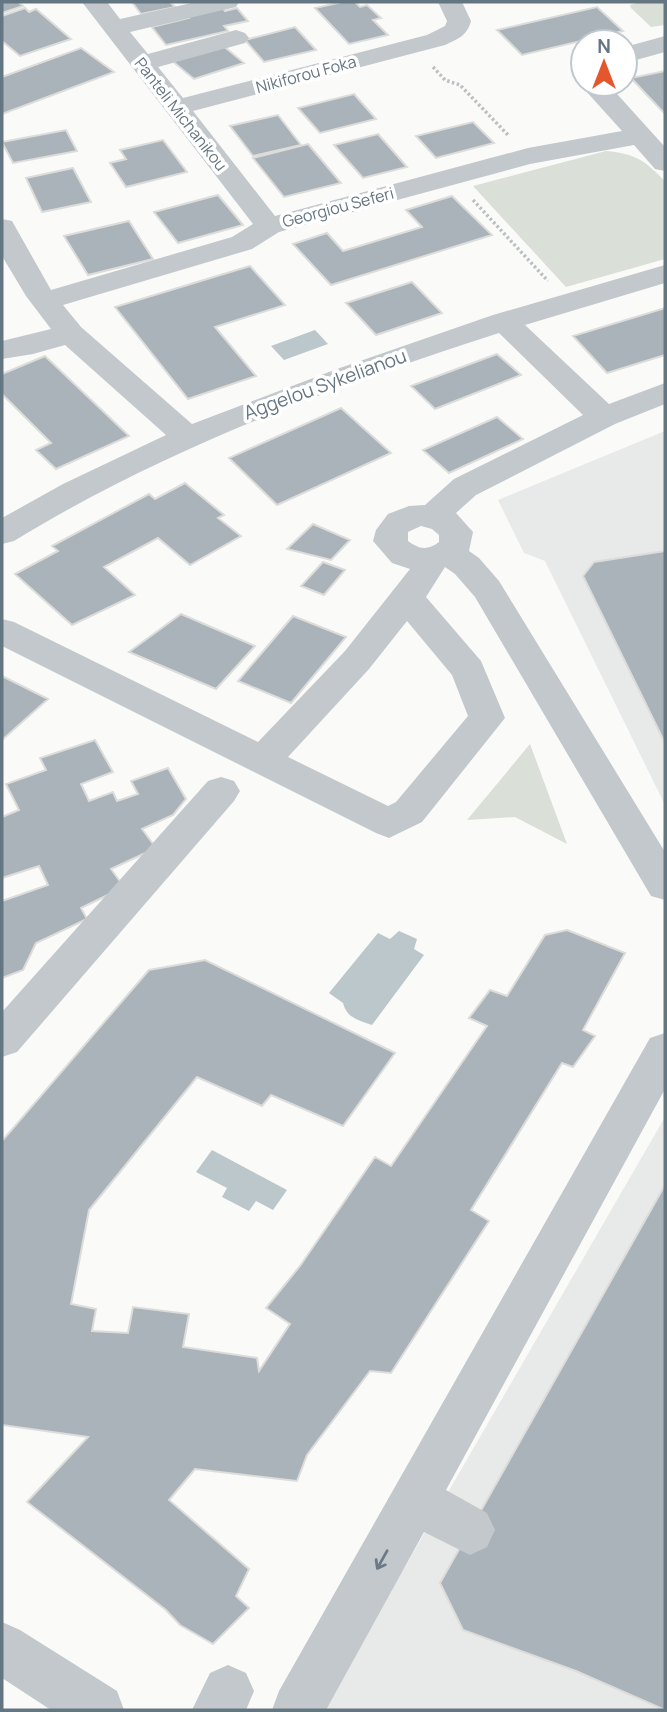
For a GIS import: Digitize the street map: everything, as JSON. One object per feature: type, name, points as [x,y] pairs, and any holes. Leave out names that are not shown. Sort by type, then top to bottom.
[{"type":"street","name":"Panteli Michanikou","points":[[94,2],[269,226]]},
{"type":"street","points":[[114,28],[226,2]]},
{"type":"street","points":[[425,43],[456,30],[459,21],[450,2]]},
{"type":"street","points":[[143,63],[236,38]]},
{"type":"street","name":"Nikiforou Foka","points":[[176,108],[425,43]]},
{"type":"street","points":[[639,51],[665,44]]},
{"type":"street","points":[[606,98],[665,163]]},
{"type":"street","name":"Georgiou Seferi","points":[[40,303],[242,243],[269,226],[528,156],[639,136]]},
{"type":"street","points":[[2,227],[40,303],[187,436]]},
{"type":"street","name":"Aggelou Sykelianou","points":[[2,533],[45,506],[187,436],[384,361],[567,301],[665,274]]},
{"type":"street","points":[[2,329],[40,303]]},
{"type":"street","points":[[2,350],[33,345],[40,303]]},
{"type":"street","points":[[504,321],[604,417]]},
{"type":"street","points":[[433,516],[465,487],[604,417],[665,393]]},
{"type":"street","points":[[264,759],[357,660],[440,556],[455,547],[456,532],[443,520],[433,516],[405,519],[394,526],[390,534],[394,549],[412,559],[440,556],[467,566],[487,589],[665,885]]},
{"type":"street","points":[[2,631],[389,822],[409,812],[487,718],[468,670],[406,596]]},
{"type":"street","points":[[2,1040],[221,791]]},
{"type":"street","points":[[298,1710],[665,1050]]},
{"type":"street","points":[[415,1500],[470,1530]]},
{"type":"street","points":[[2,1648],[98,1710]]},
{"type":"path","points":[[425,43],[445,80],[460,85],[528,156]]},
{"type":"path","points":[[451,176],[567,301]]},
{"type":"shaded area","points":[[665,2],[665,25],[651,27],[631,8],[630,5]]},
{"type":"shaded area","points":[[606,151],[639,159],[665,181],[665,259],[566,287],[473,186]]},
{"type":"shaded area","points":[[315,330],[328,344],[284,360],[271,346]]},
{"type":"shaded area","points":[[665,431],[665,805],[545,561],[524,553],[498,500]]},
{"type":"shaded area","points":[[530,744],[567,844],[515,817],[467,820]]},
{"type":"shaded area","points":[[399,931],[417,939],[414,949],[424,955],[372,1025],[358,1020],[347,1012],[343,1003],[329,993],[378,933],[390,939]]},
{"type":"shaded area","points":[[665,1117],[665,1710],[322,1710]]},
{"type":"shaded area","points":[[212,1150],[287,1190],[273,1210],[256,1201],[249,1211],[222,1197],[227,1188],[196,1172]]},
{"type":"building","points":[[2,2],[18,2],[23,6],[2,13]]},
{"type":"building","points":[[132,2],[170,2],[175,7],[141,14]]},
{"type":"building","points":[[355,2],[360,7],[367,5],[381,18],[373,20],[388,35],[349,44],[315,8]]},
{"type":"building","points":[[222,7],[225,11],[237,8],[248,21],[224,26],[228,31],[166,45],[152,27],[189,18],[186,14]]},
{"type":"building","points":[[597,7],[620,28],[569,28],[569,44],[522,55],[497,30]]},
{"type":"building","points":[[25,8],[29,12],[36,9],[71,39],[20,56],[2,41],[2,16]]},
{"type":"building","points":[[295,27],[316,50],[264,62],[245,40]]},
{"type":"building","points":[[221,44],[244,63],[194,79],[171,60]]},
{"type":"building","points":[[81,48],[114,72],[2,114],[2,77]]},
{"type":"building","points":[[665,71],[665,114],[639,86],[639,76]]},
{"type":"building","points":[[354,94],[376,119],[320,133],[298,108]]},
{"type":"building","points":[[278,115],[301,145],[253,156],[230,126]]},
{"type":"building","points":[[473,122],[494,143],[436,158],[416,136]]},
{"type":"building","points":[[66,130],[77,151],[13,163],[2,142]]},
{"type":"building","points":[[378,134],[407,167],[363,178],[334,145]]},
{"type":"building","points":[[163,140],[187,172],[126,187],[110,163],[126,159],[120,150]]},
{"type":"building","points":[[308,144],[341,183],[284,197],[253,158]]},
{"type":"building","points":[[73,168],[91,202],[42,212],[26,178]]},
{"type":"building","points":[[218,195],[243,225],[178,243],[154,212]]},
{"type":"building","points":[[452,196],[492,235],[331,285],[293,244],[327,233],[343,251],[422,227],[406,210]]},
{"type":"building","points":[[129,221],[153,259],[88,275],[64,236]]},
{"type":"building","points":[[250,266],[285,305],[215,327],[256,376],[188,399],[115,307]]},
{"type":"building","points":[[412,282],[442,313],[376,335],[346,303]]},
{"type":"building","points":[[665,308],[665,355],[607,373],[573,336]]},
{"type":"building","points":[[497,354],[521,375],[435,409],[411,386]]},
{"type":"building","points":[[45,356],[129,436],[56,469],[36,450],[51,443],[2,394],[2,374]]},
{"type":"building","points":[[341,408],[391,453],[277,505],[229,458]]},
{"type":"building","points":[[497,417],[523,439],[449,473],[423,450]]},
{"type":"building","points":[[185,483],[224,515],[218,518],[241,536],[190,565],[158,538],[104,567],[135,595],[72,625],[15,574],[58,551],[52,546],[149,494],[155,499]]},
{"type":"building","points":[[313,524],[350,540],[331,560],[287,549]]},
{"type":"building","points":[[665,551],[665,743],[583,576],[594,562]]},
{"type":"building","points":[[323,562],[345,570],[324,595],[301,586]]},
{"type":"building","points":[[181,614],[255,646],[216,689],[129,652]]},
{"type":"building","points":[[293,616],[346,637],[291,703],[238,681]]},
{"type":"building","points":[[2,676],[48,699],[2,740]]},
{"type":"building","points":[[95,740],[113,772],[81,784],[89,801],[113,792],[117,801],[138,794],[131,781],[168,768],[186,799],[173,815],[142,829],[156,848],[111,869],[124,887],[81,908],[87,919],[36,943],[23,970],[2,978],[2,901],[48,885],[39,866],[2,878],[2,817],[19,810],[6,784],[46,770],[40,758]]},
{"type":"building","points":[[567,930],[625,953],[583,1030],[595,1036],[573,1067],[562,1063],[471,1210],[489,1221],[391,1373],[370,1371],[307,1455],[297,1481],[195,1469],[169,1500],[249,1569],[236,1596],[249,1608],[213,1644],[180,1625],[166,1610],[27,1502],[88,1437],[2,1425],[2,1141],[149,970],[205,960],[395,1053],[343,1126],[271,1095],[262,1106],[197,1077],[89,1210],[71,1304],[96,1309],[92,1331],[128,1333],[133,1307],[189,1314],[183,1347],[257,1358],[259,1371],[290,1324],[266,1308],[300,1266],[375,1157],[391,1166],[487,1026],[469,1018],[490,990],[507,996],[545,935]]},
{"type":"building","points":[[665,1185],[665,1710],[576,1671],[463,1630],[440,1583]]}]
